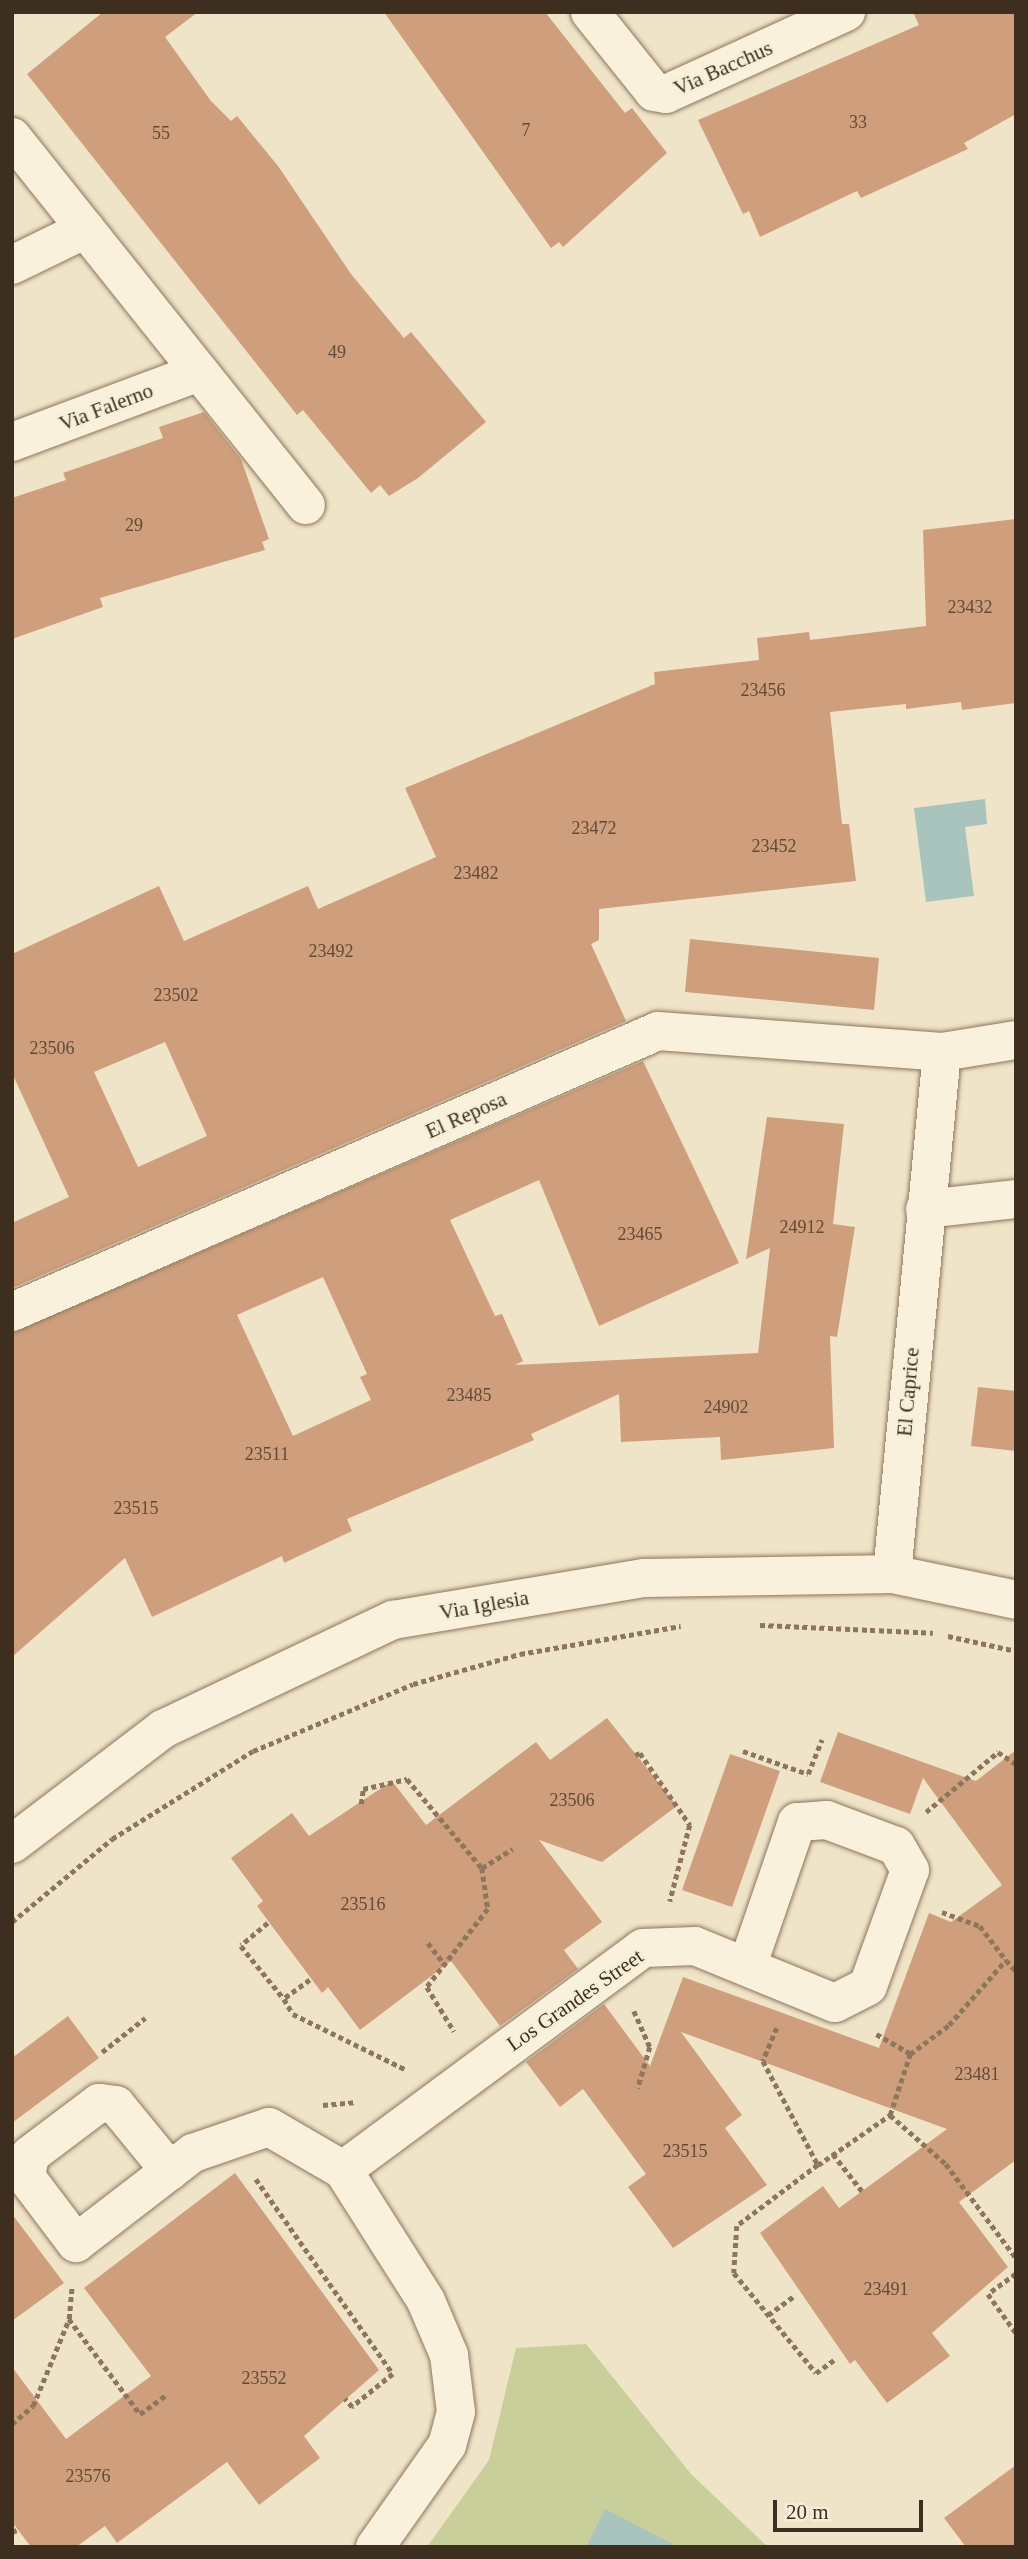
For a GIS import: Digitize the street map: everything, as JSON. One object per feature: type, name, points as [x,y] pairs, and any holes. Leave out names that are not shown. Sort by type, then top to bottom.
[{"type":"street","name":"Via Bacchus","points":[[590,12],[654,92],[666,94],[846,12]]},
{"type":"street","points":[[12,137],[306,505]]},
{"type":"street","points":[[12,265],[86,229]]},
{"type":"street","name":"Via Falerno","points":[[12,442],[199,372]]},
{"type":"street","name":"El Reposa","points":[[12,1312],[658,1031],[942,1052],[1016,1040]]},
{"type":"street","points":[[942,1052],[925,1209],[1016,1199]]},
{"type":"street","name":"El Caprice","points":[[892,1574],[925,1209]]},
{"type":"street","name":"Via Iglesia","points":[[12,1844],[163,1729],[393,1620],[644,1578],[892,1574],[1016,1600]]},
{"type":"street","points":[[748,1964],[797,1822],[827,1820],[896,1846],[910,1870],[868,1986],[839,2001]]},
{"type":"street","name":"Los Grandes Street","points":[[342,2170],[643,1948],[695,1946],[839,2001]]},
{"type":"street","points":[[170,2171],[116,2105],[99,2103],[30,2155],[26,2177],[76,2244],[170,2171],[193,2153],[269,2127],[342,2170],[426,2301],[449,2354],[456,2412],[447,2445],[375,2547]]},
{"type":"path","points":[[745,1625],[930,1632],[1016,1651]]},
{"type":"path","points":[[12,1922],[112,1839],[253,1751],[412,1684],[533,1651],[693,1626]]},
{"type":"path","points":[[743,1751],[808,1774],[822,1740]]},
{"type":"path","points":[[917,1819],[998,1752],[1016,1764]]},
{"type":"path","points":[[635,1755],[640,1753],[690,1825],[669,1905]]},
{"type":"path","points":[[361,1804],[363,1789],[407,1779],[482,1868],[488,1909],[427,1987],[455,2031],[445,2038]]},
{"type":"path","points":[[482,1868],[512,1849]]},
{"type":"path","points":[[933,1908],[980,1926],[1016,1971]]},
{"type":"path","points":[[268,1923],[241,1946],[284,1998],[293,2014],[405,2070]]},
{"type":"path","points":[[428,1943],[445,1965]]},
{"type":"path","points":[[834,2360],[816,2373],[734,2273],[737,2226],[890,2115],[910,2054],[948,2025],[1006,1959]]},
{"type":"path","points":[[284,1998],[310,1980]]},
{"type":"path","points":[[796,1986],[763,2061],[818,2165]]},
{"type":"path","points":[[839,2001],[884,2041],[910,2054]]},
{"type":"path","points":[[631,2004],[650,2047],[638,2088]]},
{"type":"path","points":[[102,2052],[145,2018]]},
{"type":"path","points":[[399,2075],[415,2062]]},
{"type":"path","points":[[315,2105],[354,2103],[365,2096]]},
{"type":"path","points":[[890,2115],[946,2164],[1016,2258]]},
{"type":"path","points":[[228,2142],[393,2374],[352,2407],[345,2399]]},
{"type":"path","points":[[834,2154],[862,2191]]},
{"type":"path","points":[[12,2424],[33,2406],[69,2319],[76,2244]]},
{"type":"path","points":[[1016,2274],[988,2294],[1016,2333]]},
{"type":"path","points":[[768,2315],[793,2296]]},
{"type":"path","points":[[69,2319],[140,2414],[166,2395]]},
{"type":"green space","points":[[586,2344],[691,2474],[768,2547],[427,2547],[489,2460],[516,2348]]},
{"type":"water","points":[[985,799],[987,824],[965,827],[974,896],[926,902],[914,808]]},
{"type":"water","points":[[605,2509],[679,2547],[586,2547]]},
{"type":"building","points":[[103,12],[198,12],[165,37],[211,101],[231,121],[237,116],[278,166],[351,274],[404,338],[411,332],[486,422],[418,478],[389,496],[380,485],[371,493],[303,410],[297,415],[27,74]]},
{"type":"building","points":[[384,12],[545,12],[625,113],[632,108],[667,153],[563,247],[559,242],[551,248]]},
{"type":"building","points":[[913,12],[1016,12],[1016,114],[964,143],[968,149],[861,198],[857,191],[760,237],[749,211],[743,214],[698,120],[919,25]]},
{"type":"building","points":[[204,412],[241,459],[269,539],[262,542],[265,550],[100,598],[103,607],[12,639],[12,498],[66,480],[63,473],[163,438],[159,427]]},
{"type":"building","points":[[1016,519],[1016,703],[962,710],[961,702],[906,709],[906,704],[830,712],[842,824],[849,824],[856,881],[599,909],[599,940],[591,944],[626,1021],[12,1288],[12,1223],[69,1197],[12,1073],[12,954],[159,886],[184,941],[308,886],[318,909],[436,857],[405,788],[655,684],[654,672],[759,660],[757,638],[809,632],[810,640],[926,626],[923,530]],"holes":[[[165,1042],[207,1136],[138,1167],[94,1072]]]},
{"type":"building","points":[[690,939],[879,958],[874,1010],[685,992]]},
{"type":"building","points":[[643,1061],[739,1263],[599,1326],[539,1180],[450,1220],[495,1316],[502,1314],[523,1361],[515,1365],[758,1353],[770,1248],[746,1259],[767,1117],[844,1124],[833,1224],[855,1227],[837,1337],[830,1336],[834,1448],[721,1460],[720,1437],[621,1442],[619,1394],[531,1434],[534,1440],[347,1519],[352,1531],[284,1563],[282,1556],[152,1617],[125,1558],[12,1657],[12,1333]],"holes":[[[323,1277],[367,1374],[360,1377],[371,1400],[293,1436],[237,1315]]]},
{"type":"building","points":[[978,1387],[1016,1391],[1016,1451],[971,1446]]},
{"type":"building","points":[[607,1718],[677,1806],[602,1862],[539,1840],[602,1922],[564,1950],[578,1969],[500,2026],[451,1961],[360,2030],[328,1987],[322,1993],[257,1906],[263,1901],[231,1858],[292,1813],[309,1836],[392,1781],[426,1825],[536,1742],[550,1760]]},
{"type":"building","points":[[838,1732],[976,1781],[1016,1750],[1016,2160],[959,2202],[1008,2267],[932,2333],[950,2356],[887,2403],[855,2360],[850,2364],[760,2233],[823,2186],[839,2208],[947,2129],[681,2032],[742,2115],[725,2128],[767,2185],[673,2248],[628,2187],[646,2174],[583,2089],[560,2107],[526,2062],[604,2004],[650,2066],[683,1977],[879,2048],[929,1913],[951,1922],[1002,1885],[923,1778],[910,1814],[820,1782]]},
{"type":"building","points":[[730,1754],[780,1771],[732,1907],[682,1890]]},
{"type":"building","points":[[68,2016],[99,2058],[12,2123],[12,2058]]},
{"type":"building","points":[[235,2173],[379,2370],[304,2436],[320,2458],[259,2505],[227,2462],[117,2543],[105,2526],[76,2547],[31,2547],[12,2522],[12,2367],[66,2439],[151,2376],[84,2288]]},
{"type":"building","points":[[12,2214],[64,2283],[12,2321]]},
{"type":"building","points":[[1016,2465],[1016,2547],[966,2547],[944,2518]]}]
